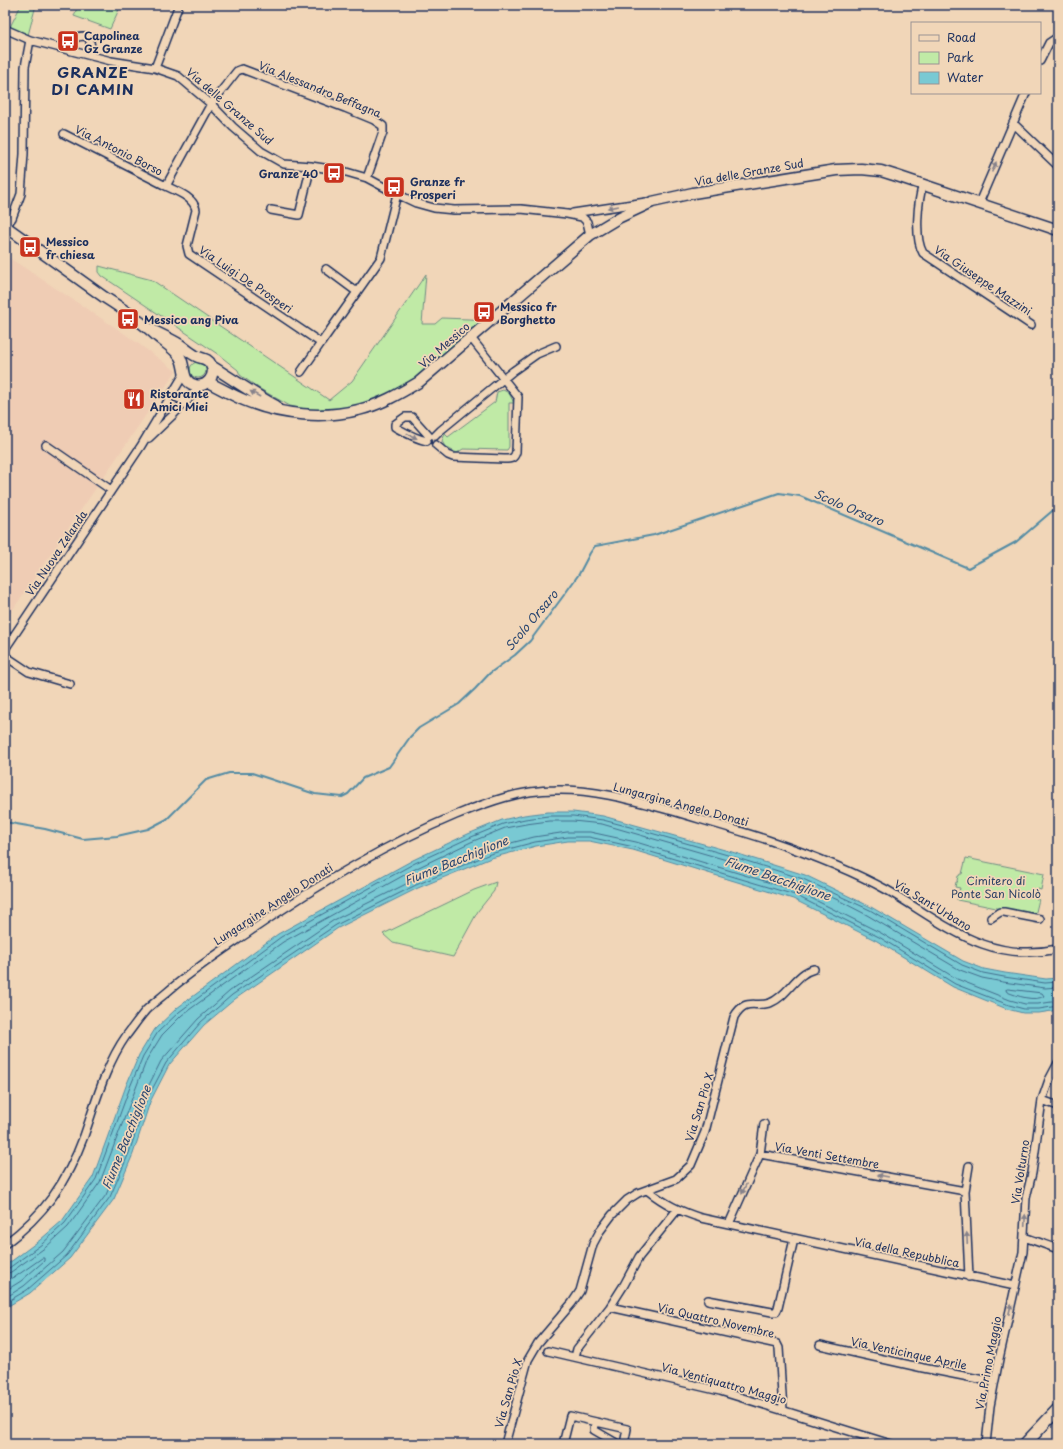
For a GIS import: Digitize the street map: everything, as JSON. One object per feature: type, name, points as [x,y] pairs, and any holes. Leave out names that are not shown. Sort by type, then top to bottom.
[{"type":"main road","points":[[1025,1444],[1058,1409]]},
{"type":"street","points":[[155,68],[178,7]]},
{"type":"street","name":"Via delle Granze Sud","points":[[5,29],[30,40],[91,56],[155,68],[178,76],[211,104],[233,127],[261,151],[284,164],[344,171],[367,178],[416,203],[434,208],[454,210],[521,209],[567,214],[582,218],[587,222],[590,235]]},
{"type":"street","points":[[68,50],[73,40],[77,36],[89,37],[91,56]]},
{"type":"street","points":[[1041,60],[1049,42],[1058,37]]},
{"type":"street","points":[[5,226],[12,218],[21,194],[24,154],[25,67],[30,40]]},
{"type":"street","name":"Via Alessandro Beffagna","points":[[211,104],[237,72],[242,69],[374,120],[383,126],[383,132],[367,178]]},
{"type":"street","points":[[979,203],[1026,94]]},
{"type":"street","name":"Via Antonio Borso","points":[[64,134],[166,186],[211,104]]},
{"type":"street","points":[[1013,124],[1058,166]]},
{"type":"street","points":[[271,210],[299,215],[311,166]]},
{"type":"street","name":"Via delle Granze Sud","points":[[567,214],[585,213],[652,202],[693,193],[836,170],[861,169],[881,171],[933,187],[1058,230]]},
{"type":"street","name":"Via Giuseppe Mazzini","points":[[923,184],[919,196],[918,239],[919,246],[923,253],[1031,325]]},
{"type":"street","name":"Via Luigi De Prosperi","points":[[166,186],[190,199],[196,205],[187,246],[189,254],[321,344]]},
{"type":"street","points":[[301,372],[381,258],[397,194]]},
{"type":"street","name":"Via Messico","points":[[149,328],[180,357],[189,383],[194,385],[204,384],[249,402],[289,412],[334,414],[357,411],[398,395],[419,382],[590,235],[620,217],[652,202]]},
{"type":"street","name":"Via Messico","points":[[5,226],[149,328],[179,344],[197,356],[206,359],[211,363],[213,368],[252,393],[289,412]]},
{"type":"street","points":[[326,269],[358,292]]},
{"type":"street","points":[[471,338],[503,379],[518,398],[516,452],[515,457],[504,460],[453,457],[443,452],[436,445],[430,446],[430,438],[503,379],[537,354],[556,346]]},
{"type":"street","points":[[184,371],[187,362],[191,358],[197,356]]},
{"type":"street","points":[[204,384],[213,373],[213,368]]},
{"type":"street","name":"Via Nuova Zelanda","points":[[5,649],[141,446],[173,393],[184,371]]},
{"type":"street","name":"Via Nuova Zelanda","points":[[141,446],[204,384]]},
{"type":"street","points":[[173,393],[175,397],[182,400],[188,400]]},
{"type":"street","points":[[46,445],[111,490]]},
{"type":"street","points":[[5,656],[29,672],[70,684]]},
{"type":"street","name":"Lungargine Angelo Donati","points":[[5,1244],[21,1232],[38,1215],[53,1198],[64,1181],[80,1147],[109,1066],[124,1038],[146,1010],[178,982],[302,896],[377,852],[426,828],[489,801],[510,795],[554,790],[581,791],[631,800],[729,827],[824,860]]},
{"type":"street","name":"Via Sant'Urbano","points":[[824,860],[887,890],[956,934],[974,941],[993,948],[1014,951],[1025,952],[1058,949]]},
{"type":"street","points":[[991,918],[1000,912],[1004,912],[1040,919]]},
{"type":"street","name":"Via San Pio X","points":[[505,1444],[528,1360],[538,1343],[572,1303],[580,1291],[589,1254],[600,1231],[612,1215],[627,1200],[647,1190],[676,1179],[691,1165],[706,1132],[734,1017],[739,1009],[747,1005],[769,1003],[785,994],[804,973],[808,970],[814,969]]},
{"type":"street","name":"Via Volturno","points":[[1015,1286],[1019,1274],[1024,1237],[1026,1198],[1032,1173],[1042,1100],[1049,1080],[1058,1063]]},
{"type":"street","points":[[1042,1100],[1058,1106]]},
{"type":"street","points":[[760,1154],[764,1124]]},
{"type":"street","name":"Via Venti Settembre","points":[[729,1224],[760,1154],[965,1191]]},
{"type":"street","points":[[969,1166],[965,1191],[969,1277]]},
{"type":"street","name":"Via della Repubblica","points":[[647,1190],[659,1200],[677,1210],[700,1218],[1015,1286]]},
{"type":"street","points":[[575,1358],[577,1349],[610,1307],[639,1257],[677,1210]]},
{"type":"street","points":[[1024,1237],[1058,1249]]},
{"type":"street","points":[[708,1300],[776,1312],[794,1238]]},
{"type":"street","name":"Via Primo Maggio","points":[[986,1444],[994,1382],[1015,1286]]},
{"type":"street","name":"Via Quattro Novembre","points":[[610,1307],[777,1344],[779,1348],[783,1410]]},
{"type":"street","name":"Via Venticinque Aprile","points":[[820,1345],[916,1367],[994,1382]]},
{"type":"street","name":"Via Ventiquattro Maggio","points":[[548,1351],[720,1391],[891,1444]]},
{"type":"street","points":[[563,1444],[570,1416],[627,1429],[624,1444]]},
{"type":"street","points":[[595,1422],[594,1430],[618,1444]]},
{"type":"shaded area","points":[[5,255],[125,334],[176,371],[5,621]]},
{"type":"green space","points":[[21,5],[36,5],[27,39],[9,29]]},
{"type":"green space","points":[[78,5],[121,5],[110,29],[74,16]]},
{"type":"green space","points":[[99,266],[152,280],[329,400],[352,381],[426,274],[422,324],[435,324],[442,318],[494,320],[420,384],[333,415],[290,406],[260,389],[240,375],[238,370],[219,355],[102,276],[99,272]]},
{"type":"green space","points":[[198,362],[204,364],[206,370],[204,376],[198,378],[192,376],[190,370],[192,364]]},
{"type":"green space","points":[[503,390],[509,393],[514,403],[509,403],[509,447],[507,450],[463,449],[457,453],[445,447],[442,441],[445,434],[448,437],[495,402],[497,392]]},
{"type":"green space","name":"Cimitero di Ponte San Nicolò","points":[[966,858],[1044,874],[1041,890],[1038,889],[1036,899],[1039,899],[1035,916],[957,900],[960,888],[955,887],[956,882],[958,882],[958,876],[962,874]]},
{"type":"green space","points":[[496,882],[494,891],[478,911],[453,957],[393,943],[383,934],[474,890]]},
{"type":"water","name":"Fiume Bacchiglione","points":[[548,812],[573,812],[603,816],[732,852],[805,875],[871,907],[963,961],[984,969],[1005,973],[1046,979],[1058,978],[1058,1010],[1039,1013],[1023,1013],[1007,1009],[953,987],[877,941],[793,899],[633,850],[589,841],[568,841],[536,846],[491,858],[418,888],[338,928],[235,999],[204,1025],[169,1065],[150,1102],[133,1154],[114,1199],[70,1258],[30,1293],[5,1308],[5,1266],[40,1240],[62,1221],[93,1177],[126,1086],[139,1055],[155,1029],[177,1008],[278,934],[413,860],[502,820]]},
{"type":"waterway","name":"Scolo Orsaro","points":[[5,822],[45,829],[83,839],[117,836],[148,829],[167,819],[206,780],[229,773],[252,773],[315,794],[342,797],[348,794],[363,778],[389,767],[410,737],[419,728],[459,704],[490,673],[515,655],[530,641],[579,574],[595,546],[654,535],[779,493],[800,496],[968,568],[1016,542],[1058,506]]},
{"type":"place","name":"Capolinea Gz Granze","points":[[68,41]]},
{"type":"place","name":"Granze 40","points":[[334,173]]},
{"type":"place","name":"Granze fr Prosperi","points":[[394,187]]},
{"type":"place","name":"Messico fr chiesa","points":[[30,247]]},
{"type":"place","name":"Messico fr Borghetto","points":[[484,312]]},
{"type":"place","name":"Messico ang Piva","points":[[128,319]]},
{"type":"place","name":"Ristorante Amici Miei","points":[[134,399]]},
{"type":"district","name":"GRANZE DI CAMIN","points":[[93,80]]}]
